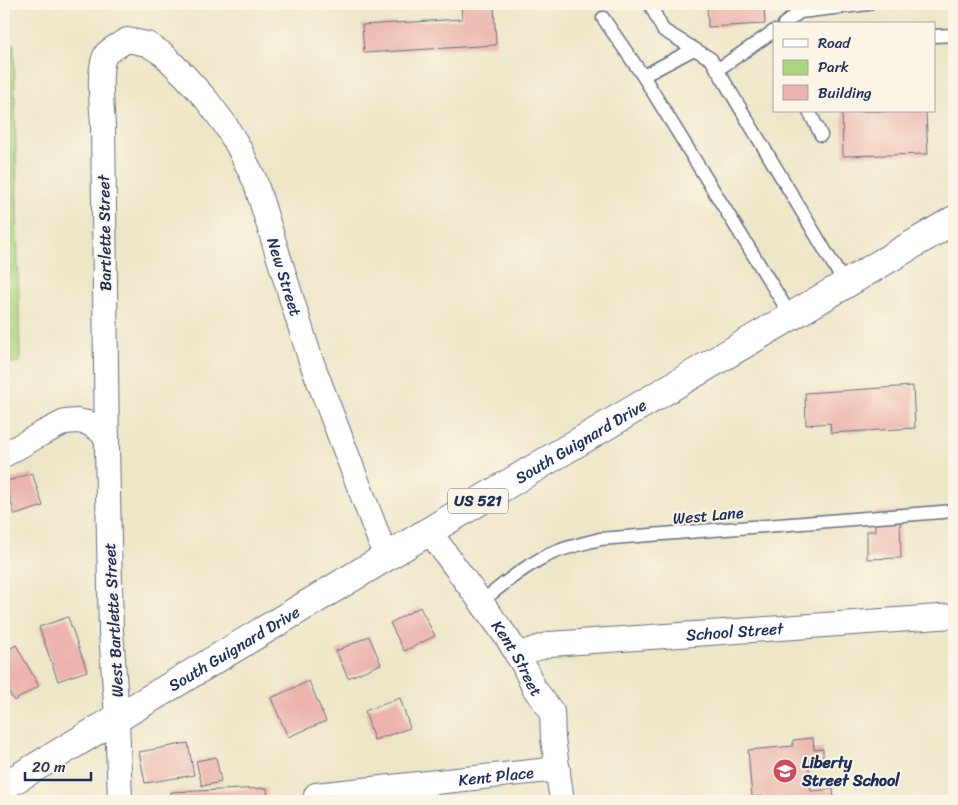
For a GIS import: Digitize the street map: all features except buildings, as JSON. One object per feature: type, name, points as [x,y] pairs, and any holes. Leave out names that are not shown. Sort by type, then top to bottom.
[{"type":"highway","name":"South Guignard Drive","points":[[4,786],[429,531],[954,220]]},
{"type":"street","name":"Bartlette Street","points":[[107,438],[103,125],[100,84],[106,53],[127,40]]},
{"type":"street","name":"New Street","points":[[127,40],[147,44],[162,54],[206,99],[238,146],[255,181],[310,358],[386,557]]},
{"type":"street","points":[[4,455],[65,422],[77,421],[88,423],[107,438]]},
{"type":"street","name":"West Bartlette Street","points":[[107,438],[111,632],[120,801]]},
{"type":"street","name":"Kent Street","points":[[429,531],[508,639],[534,688],[552,712],[553,739],[562,801]]},
{"type":"street","name":"School Street","points":[[517,655],[550,644],[954,616]]},
{"type":"street","name":"Kent Place","points":[[316,795],[558,769]]},
{"type":"lane","points":[[650,4],[663,30],[711,59],[845,284]]},
{"type":"lane","points":[[787,22],[800,12],[868,4]]},
{"type":"lane","points":[[603,18],[643,76],[791,316]]},
{"type":"lane","points":[[717,70],[773,32]]},
{"type":"lane","points":[[936,36],[954,35]]},
{"type":"lane","points":[[643,76],[694,49]]},
{"type":"lane","points":[[810,112],[821,135]]},
{"type":"lane","name":"West Lane","points":[[481,602],[522,570],[546,556],[563,549],[600,540],[954,511]]},
{"type":"green space","points":[[14,44],[20,362],[4,364],[4,45]]},
{"type":"place","name":"Liberty Street School","points":[[785,771]]}]
